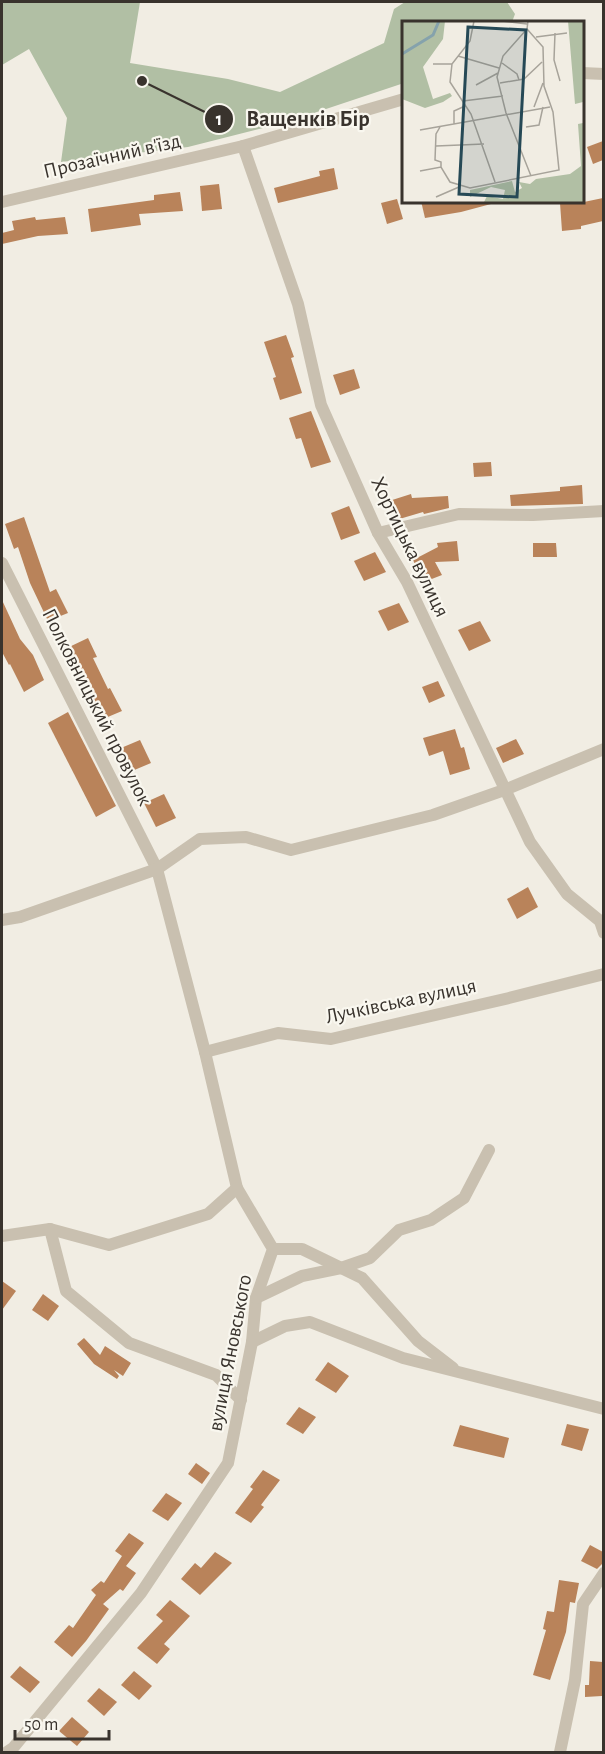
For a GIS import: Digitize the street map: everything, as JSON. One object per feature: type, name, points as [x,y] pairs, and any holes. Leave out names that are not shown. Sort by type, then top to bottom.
[{"type":"street","points":[[584,73],[603,74]]},
{"type":"street","name":"Прозаїчний в'їзд","points":[[2,202],[243,146],[402,100]]},
{"type":"street","name":"Хортицька вулиця","points":[[243,146],[298,304],[321,405],[378,533],[407,582],[474,727],[507,789],[530,842],[567,894],[602,922]]},
{"type":"street","points":[[378,533],[459,514],[533,515],[603,511]]},
{"type":"street","name":"Полковницький провулок","points":[[2,563],[158,869]]},
{"type":"street","points":[[2,920],[158,869],[200,839],[246,837],[291,850],[433,815],[507,789],[603,749]]},
{"type":"street","points":[[158,869],[237,1188],[273,1249],[302,1249],[362,1278],[418,1341],[459,1372]]},
{"type":"street","name":"Лучківська вулиця","points":[[205,1052],[278,1033],[331,1039],[521,996],[603,974]]},
{"type":"street","points":[[256,1298],[302,1276],[340,1268],[370,1258],[399,1230],[431,1220],[464,1198],[489,1150]]},
{"type":"street","points":[[2,1236],[50,1229],[109,1245],[208,1214],[237,1188]]},
{"type":"street","points":[[50,1229],[66,1291],[129,1343],[216,1375],[241,1400]]},
{"type":"street","name":"вулиця Яновського","points":[[7,1752],[13,1748],[141,1593],[228,1463],[252,1342],[256,1298],[273,1249]]},
{"type":"street","points":[[252,1342],[285,1326],[310,1322],[403,1358],[603,1409]]},
{"type":"street","points":[[560,1752],[575,1680],[583,1604],[603,1574]]},
{"type":"green space","points":[[2,2],[140,2],[130,63],[228,79],[280,92],[384,43],[394,9],[405,2],[507,2],[515,14],[512,21],[402,21],[402,84],[287,122],[188,147],[61,162],[67,118],[29,49],[2,65]]},
{"type":"building","points":[[603,141],[603,160],[593,164],[587,147]]},
{"type":"building","points":[[334,168],[338,189],[278,203],[274,188],[320,176],[319,171]]},
{"type":"building","points":[[219,184],[222,209],[202,211],[200,186]]},
{"type":"building","points":[[180,192],[183,211],[139,214],[141,225],[91,232],[88,209],[154,200],[154,195]]},
{"type":"building","points":[[603,198],[603,221],[581,226],[581,229],[562,231],[560,203]]},
{"type":"building","points":[[397,199],[403,219],[387,224],[381,203]]},
{"type":"building","points":[[421,202],[490,202],[491,204],[461,212],[425,218]]},
{"type":"building","points":[[35,217],[36,220],[65,217],[68,234],[38,236],[2,244],[2,233],[14,230],[12,221]]},
{"type":"building","points":[[286,335],[294,357],[291,358],[302,393],[280,400],[273,378],[276,377],[264,342]]},
{"type":"building","points":[[354,369],[360,388],[340,395],[333,375]]},
{"type":"building","points":[[311,411],[331,462],[311,468],[301,438],[296,439],[289,418]]},
{"type":"building","points":[[491,462],[492,476],[474,477],[473,463]]},
{"type":"building","points":[[582,485],[583,504],[511,506],[510,495],[560,491],[560,487]]},
{"type":"building","points":[[411,494],[412,498],[448,496],[449,508],[424,514],[423,512],[396,520],[389,501]]},
{"type":"building","points":[[349,506],[360,533],[341,540],[331,513]]},
{"type":"building","points":[[24,517],[50,592],[56,589],[68,613],[48,621],[30,583],[18,547],[14,549],[5,524]]},
{"type":"building","points":[[457,541],[459,561],[435,562],[442,575],[424,582],[413,560],[438,547],[437,543]]},
{"type":"building","points":[[533,543],[556,543],[557,557],[533,557]]},
{"type":"building","points":[[375,552],[386,572],[364,581],[354,561]]},
{"type":"building","points":[[2,600],[20,639],[33,655],[44,680],[24,692],[2,652]]},
{"type":"building","points":[[399,603],[409,622],[388,631],[378,611]]},
{"type":"building","points":[[480,621],[491,641],[469,651],[458,630]]},
{"type":"building","points":[[88,638],[97,657],[93,658],[122,711],[103,719],[91,694],[88,695],[67,648]]},
{"type":"building","points":[[438,681],[445,696],[429,703],[422,687]]},
{"type":"building","points":[[68,712],[116,806],[96,817],[48,723]]},
{"type":"building","points":[[455,729],[461,748],[464,747],[470,769],[450,775],[443,751],[429,756],[423,738]]},
{"type":"building","points":[[516,739],[524,754],[503,763],[496,748]]},
{"type":"building","points":[[140,740],[151,763],[132,771],[121,748]]},
{"type":"building","points":[[164,794],[176,818],[156,827],[144,803]]},
{"type":"building","points":[[528,887],[538,907],[517,919],[507,899]]},
{"type":"building","points":[[2,1281],[16,1291],[2,1310]]},
{"type":"building","points":[[43,1294],[59,1306],[48,1321],[32,1310]]},
{"type":"building","points":[[84,1338],[100,1355],[105,1346],[131,1363],[123,1376],[114,1370],[119,1376],[117,1379],[94,1364],[77,1344]]},
{"type":"building","points":[[328,1362],[349,1376],[336,1393],[315,1380]]},
{"type":"building","points":[[299,1407],[316,1417],[303,1434],[286,1424]]},
{"type":"building","points":[[567,1424],[589,1429],[582,1451],[561,1445]]},
{"type":"building","points":[[460,1425],[509,1438],[504,1458],[453,1446]]},
{"type":"building","points":[[196,1463],[210,1473],[202,1484],[188,1474]]},
{"type":"building","points":[[263,1470],[280,1480],[261,1505],[264,1507],[251,1523],[235,1513],[253,1489],[250,1487]]},
{"type":"building","points":[[166,1493],[182,1503],[168,1521],[152,1511]]},
{"type":"building","points":[[129,1533],[144,1543],[126,1566],[136,1573],[123,1591],[120,1589],[103,1604],[109,1609],[72,1657],[54,1642],[69,1625],[73,1628],[96,1595],[91,1590],[101,1581],[104,1583],[122,1556],[115,1551]]},
{"type":"building","points":[[590,1545],[603,1552],[603,1563],[597,1569],[581,1561]]},
{"type":"building","points":[[215,1552],[232,1563],[200,1595],[181,1579],[195,1563],[201,1568]]},
{"type":"building","points":[[559,1580],[579,1583],[575,1603],[570,1602],[566,1632],[550,1680],[533,1675],[546,1630],[543,1629],[547,1611],[554,1612]]},
{"type":"building","points":[[170,1600],[190,1616],[164,1644],[170,1649],[157,1664],[137,1648],[163,1621],[156,1615]]},
{"type":"building","points":[[590,1661],[603,1662],[602,1696],[585,1697],[585,1685],[589,1685]]},
{"type":"building","points":[[20,1666],[40,1682],[30,1693],[10,1677]]},
{"type":"building","points":[[134,1671],[152,1686],[139,1700],[121,1685]]},
{"type":"building","points":[[99,1688],[117,1702],[104,1716],[87,1701]]},
{"type":"building","points":[[72,1717],[89,1732],[77,1746],[59,1731]]},
{"type":"place","name":"Ващенків Бір","points":[[142,81]]}]
